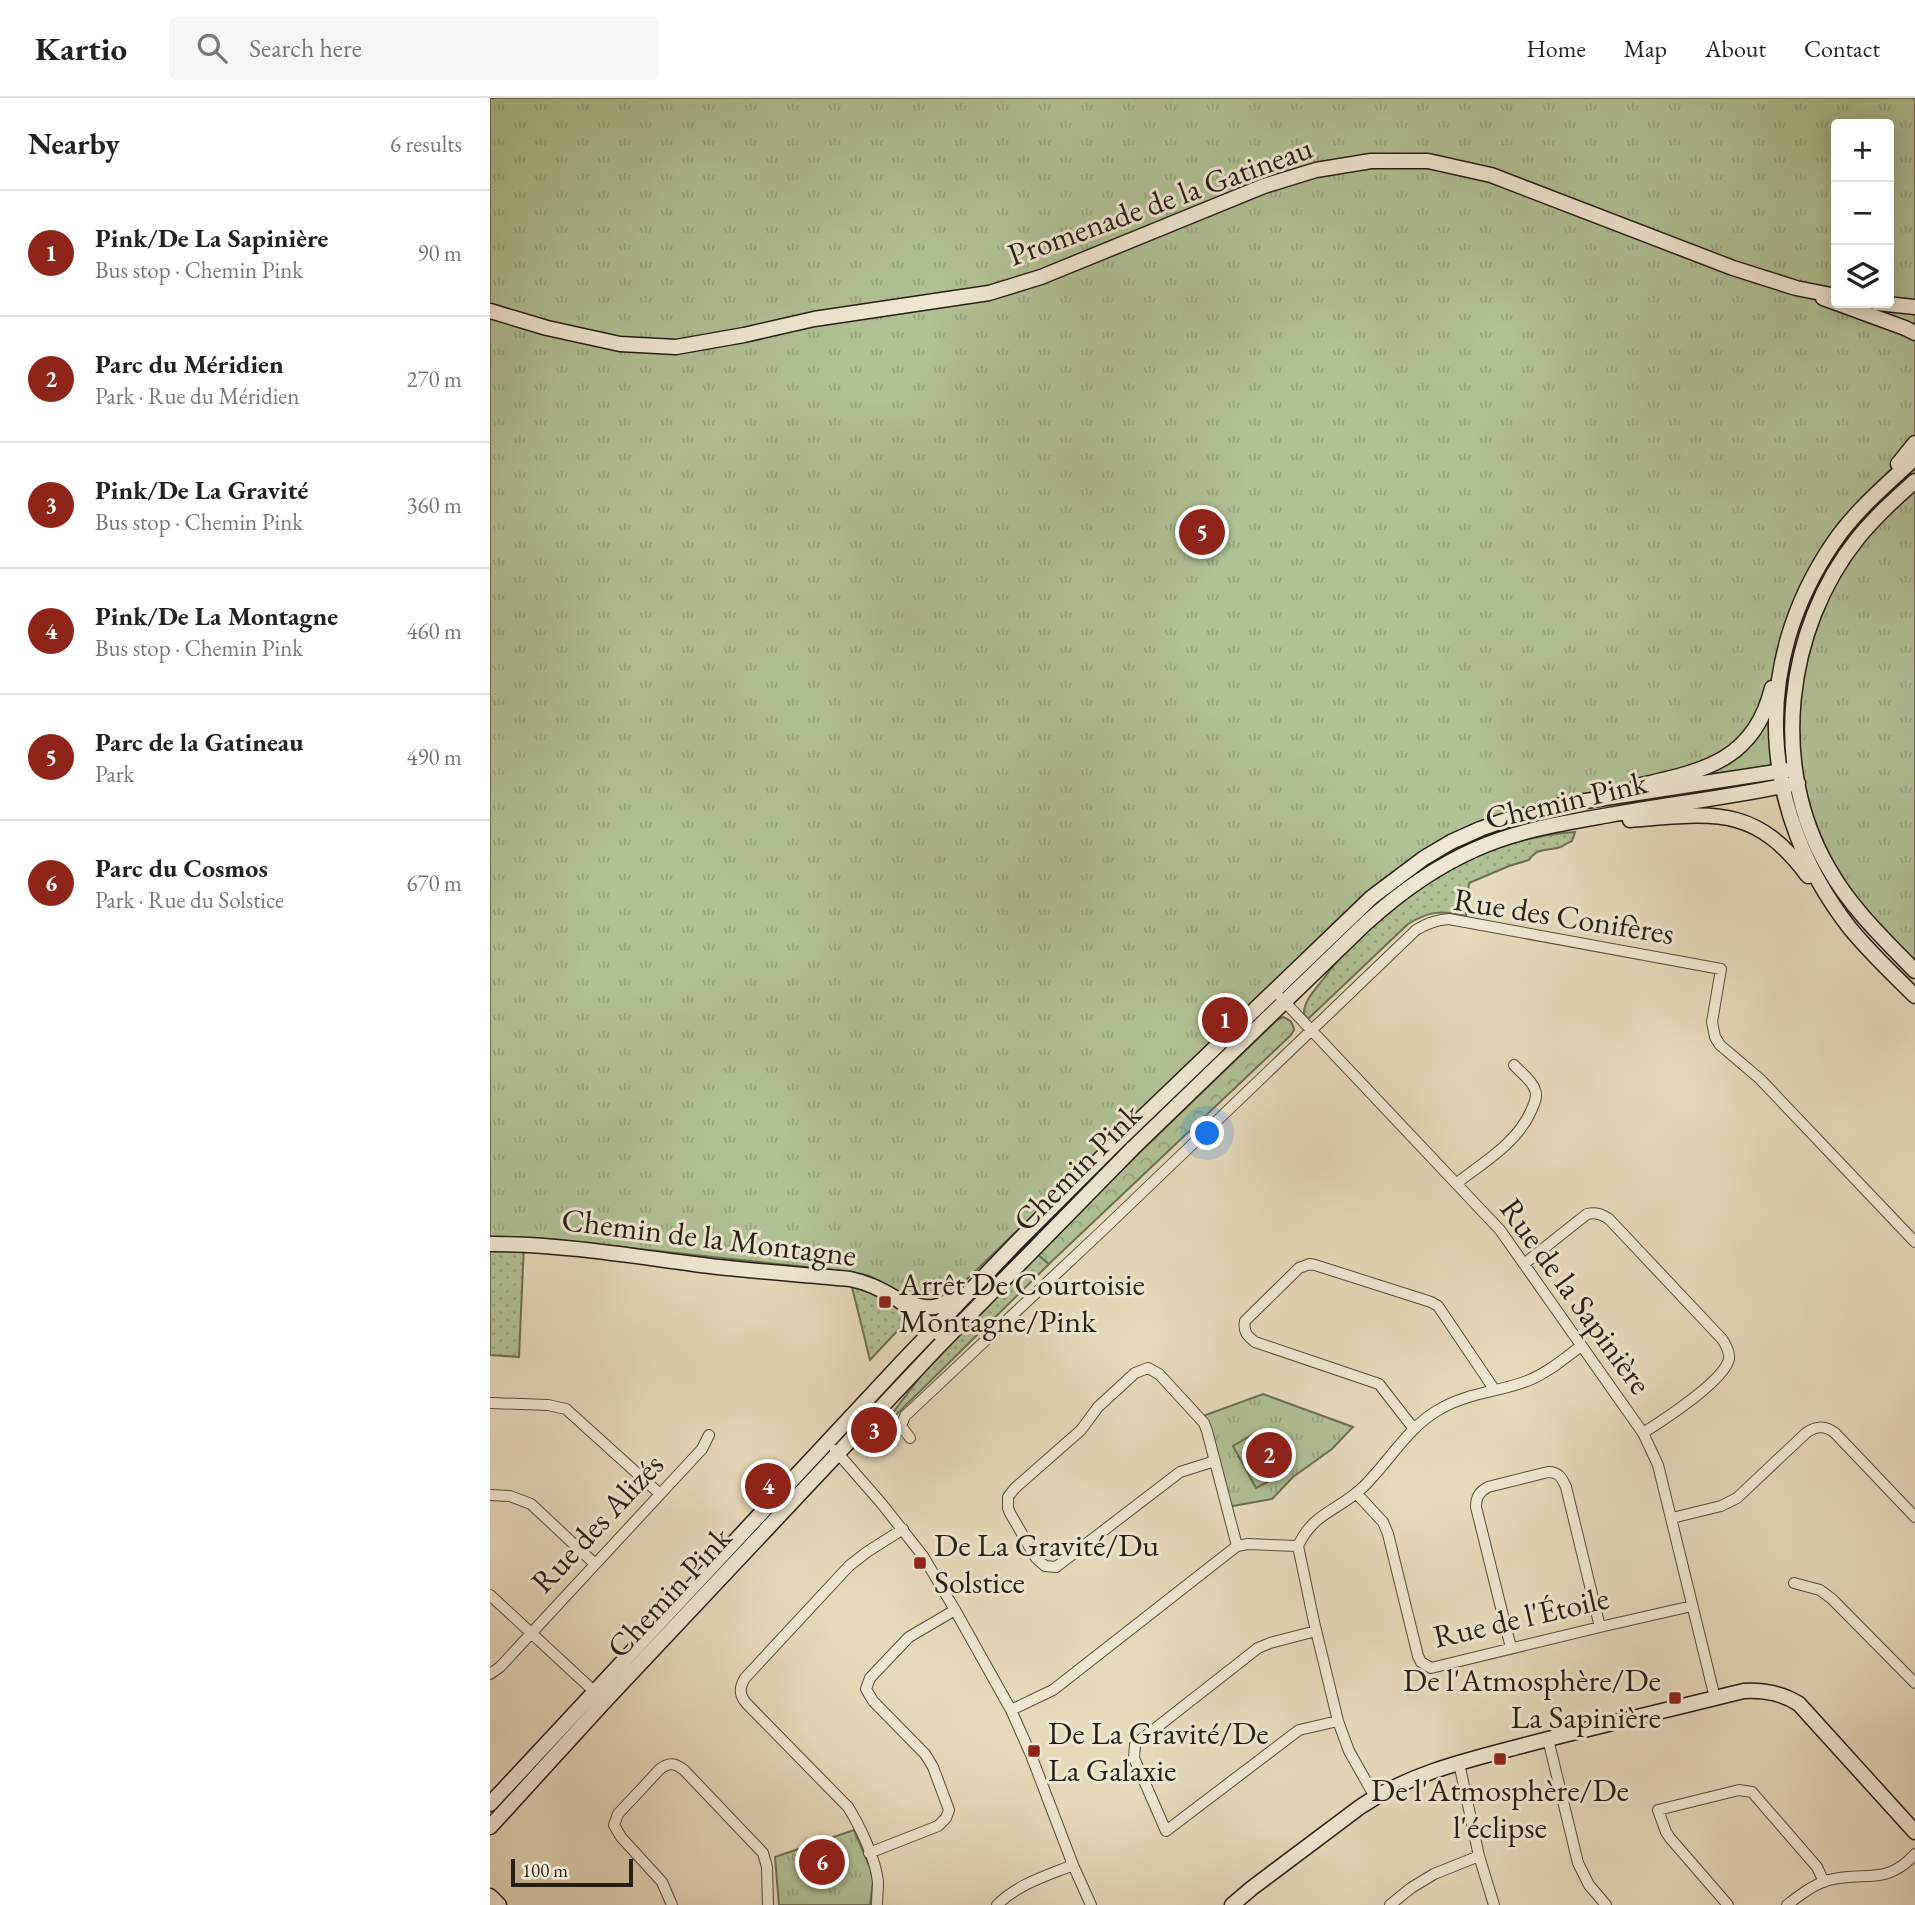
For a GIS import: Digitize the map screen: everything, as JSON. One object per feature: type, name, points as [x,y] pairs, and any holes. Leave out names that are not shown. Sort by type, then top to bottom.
[{"type":"main road","name":"Promenade de la Gatineau","points":[[490,310],[547,328],[620,344],[676,347],[814,319],[989,293],[1041,277],[1264,186],[1317,170],[1371,161],[1428,161],[1491,175],[1733,268],[1796,288],[1831,295]]},
{"type":"main road","points":[[1796,288],[1915,333]]},
{"type":"main road","points":[[1894,305],[1915,307]]},
{"type":"main road","points":[[1566,804],[1697,772],[1732,753],[1747,738],[1764,713],[1801,602],[1829,549],[1915,443]]},
{"type":"main road","points":[[1849,523],[1915,458]]},
{"type":"main road","points":[[1915,481],[1857,539],[1821,599],[1803,647],[1793,691],[1792,740],[1808,823],[1828,869],[1867,921],[1915,971]]},
{"type":"main road","points":[[1785,646],[1777,702],[1776,733],[1781,779],[1791,822],[1802,849],[1822,887],[1850,927]]},
{"type":"main road","name":"Chemin Pink","points":[[832,1448],[946,1339],[1111,1171],[1382,909],[1432,872],[1476,849],[1510,836],[1797,776]]},
{"type":"main road","name":"Chemin Pink","points":[[490,1804],[600,1696],[832,1448],[933,1328],[1061,1197],[1373,897],[1424,858],[1451,842],[1480,829],[1527,814],[1566,804],[1781,779]]},
{"type":"main road","points":[[1576,821],[1715,816],[1748,823],[1785,848],[1850,927],[1915,996]]},
{"type":"main road","points":[[893,1296],[931,1308],[950,1301],[1061,1197]]},
{"type":"main road","name":"Chemin de la Montagne","points":[[490,1244],[551,1246],[729,1268],[850,1279],[868,1283],[893,1296],[946,1339]]},
{"type":"main road","points":[[1232,1905],[1293,1856],[1375,1797],[1422,1775],[1548,1739],[1744,1691],[1765,1691],[1783,1695],[1799,1703],[1915,1832]]},
{"type":"main road","name":"Chemin Pink","points":[[490,1827],[600,1696]]},
{"type":"main road","points":[[490,1896],[499,1905]]},
{"type":"street","name":"Rue des Conifères","points":[[910,1438],[901,1426],[905,1416],[1416,930],[1441,920],[1721,969],[1712,1022],[1720,1045],[1760,1079],[1915,1242]]},
{"type":"street","name":"Rue de la Sapinière","points":[[1275,990],[1500,1230],[1643,1433],[1658,1465],[1715,1699]]},
{"type":"street","points":[[1457,1183],[1516,1136],[1526,1121],[1536,1091],[1514,1065]]},
{"type":"street","points":[[1524,1264],[1587,1214],[1602,1214],[1722,1339],[1729,1354],[1721,1373],[1686,1404],[1643,1433]]},
{"type":"street","points":[[1414,1429],[1379,1384],[1255,1342],[1245,1334],[1245,1321],[1299,1268],[1315,1265],[1438,1306],[1494,1389]]},
{"type":"street","points":[[1375,1797],[1349,1751],[1338,1721],[1298,1546],[1316,1520],[1356,1493],[1431,1414],[1451,1403],[1535,1377],[1581,1346]]},
{"type":"street","points":[[1215,1461],[1180,1472],[1056,1567],[1045,1566],[1036,1558],[1007,1508],[1007,1497],[1015,1488],[1081,1430],[1098,1408],[1135,1373],[1148,1368],[1159,1374],[1200,1417],[1207,1431],[1215,1461],[1237,1546]]},
{"type":"street","points":[[490,1403],[548,1405],[566,1409],[660,1494]]},
{"type":"street","points":[[1672,1518],[1721,1506],[1737,1498],[1806,1433],[1817,1427],[1824,1427],[1835,1433],[1915,1517]]},
{"type":"street","name":"Rue des Alizés","points":[[490,1674],[500,1667],[702,1449],[709,1435]]},
{"type":"street","points":[[832,1448],[903,1529],[932,1569],[956,1610],[1011,1710],[1091,1905]]},
{"type":"street","points":[[1511,1648],[1476,1500],[1482,1490],[1488,1487],[1548,1472],[1559,1475],[1566,1487],[1600,1627]]},
{"type":"street","name":"Rue de l'Étoile","points":[[1356,1493],[1383,1522],[1388,1534],[1421,1662],[1426,1666],[1437,1668],[1692,1606]]},
{"type":"street","points":[[490,1495],[510,1496],[531,1504],[595,1564]]},
{"type":"street","points":[[877,1905],[878,1881],[855,1818],[848,1807],[747,1704],[740,1692],[746,1678],[849,1566],[903,1529]]},
{"type":"street","points":[[1011,1710],[1053,1690],[1237,1546],[1298,1546]]},
{"type":"street","points":[[1794,1583],[1820,1590],[1832,1599],[1915,1684]]},
{"type":"street","points":[[490,1595],[600,1696]]},
{"type":"street","points":[[869,1853],[938,1826],[948,1815],[948,1804],[930,1760],[873,1700],[866,1689],[870,1678],[909,1637],[956,1610]]},
{"type":"street","points":[[1316,1631],[1270,1643],[1245,1658],[1138,1742],[1135,1745],[1134,1758],[1166,1831],[1299,1730],[1338,1721]]},
{"type":"street","points":[[1548,1739],[1578,1863],[1589,1885],[1606,1905]]},
{"type":"street","points":[[1459,1763],[1479,1856],[1494,1905]]},
{"type":"street","points":[[672,1905],[662,1882],[621,1837],[614,1825],[618,1814],[660,1769],[673,1764],[684,1770],[763,1853],[768,1905]]},
{"type":"street","points":[[1728,1905],[1665,1832],[1658,1810],[1739,1790],[1752,1792],[1817,1867],[1824,1882]]},
{"type":"street","points":[[1787,1905],[1824,1882],[1885,1875],[1898,1869],[1915,1854]]},
{"type":"street","points":[[1390,1905],[1434,1874],[1479,1856]]},
{"type":"street","points":[[997,1905],[1020,1886],[1073,1865]]},
{"type":"green space","points":[[490,98],[1915,98],[1915,962],[1858,901],[1834,866],[1813,821],[1799,761],[1572,796],[1491,819],[1343,917],[964,1282],[937,1300],[911,1297],[869,1276],[853,1272],[538,1238],[490,1238]]},
{"type":"green space","points":[[1575,832],[1572,841],[1561,847],[1539,851],[1529,860],[1469,883],[1466,916],[1436,913],[1408,924],[1308,1019],[1304,1014],[1311,995],[1333,966],[1410,894],[1434,878],[1486,852],[1544,836]]},
{"type":"green space","points":[[1283,1017],[1293,1025],[1291,1035],[1049,1264],[1037,1254],[1277,1020]]},
{"type":"green space","points":[[490,1244],[524,1244],[519,1357],[490,1355]]},
{"type":"green space","points":[[1037,1254],[1049,1264],[894,1417],[891,1415],[924,1372]]},
{"type":"green space","points":[[850,1279],[915,1312],[870,1360]]},
{"type":"green space","points":[[1263,1394],[1353,1427],[1332,1449],[1293,1477],[1272,1499],[1227,1507],[1200,1417]]},
{"type":"green space","points":[[1255,1433],[1279,1476],[1256,1488],[1233,1446]]},
{"type":"green space","points":[[854,1830],[873,1881],[870,1905],[779,1905],[775,1857]]},
{"type":"place","name":"Parc de la Gatineau","points":[[1202,532]]},
{"type":"place","name":"Pink/De La Sapinière","points":[[1225,1020]]},
{"type":"place","name":"Arrêt De Courtoisie Montagne/Pink","points":[[885,1302]]},
{"type":"place","name":"Pink/De La Gravité","points":[[874,1430]]},
{"type":"place","name":"Parc du Méridien","points":[[1269,1455]]},
{"type":"place","name":"Pink/De La Montagne","points":[[768,1486]]},
{"type":"place","name":"De La Gravité/Du Solstice","points":[[920,1563]]},
{"type":"place","name":"De l'Atmosphère/De La Sapinière","points":[[1675,1698]]},
{"type":"place","name":"De La Gravité/De La Galaxie","points":[[1034,1751]]},
{"type":"place","name":"De l'Atmosphère/De l'éclipse","points":[[1500,1759]]},
{"type":"place","name":"Parc du Cosmos","points":[[822,1862]]}]
